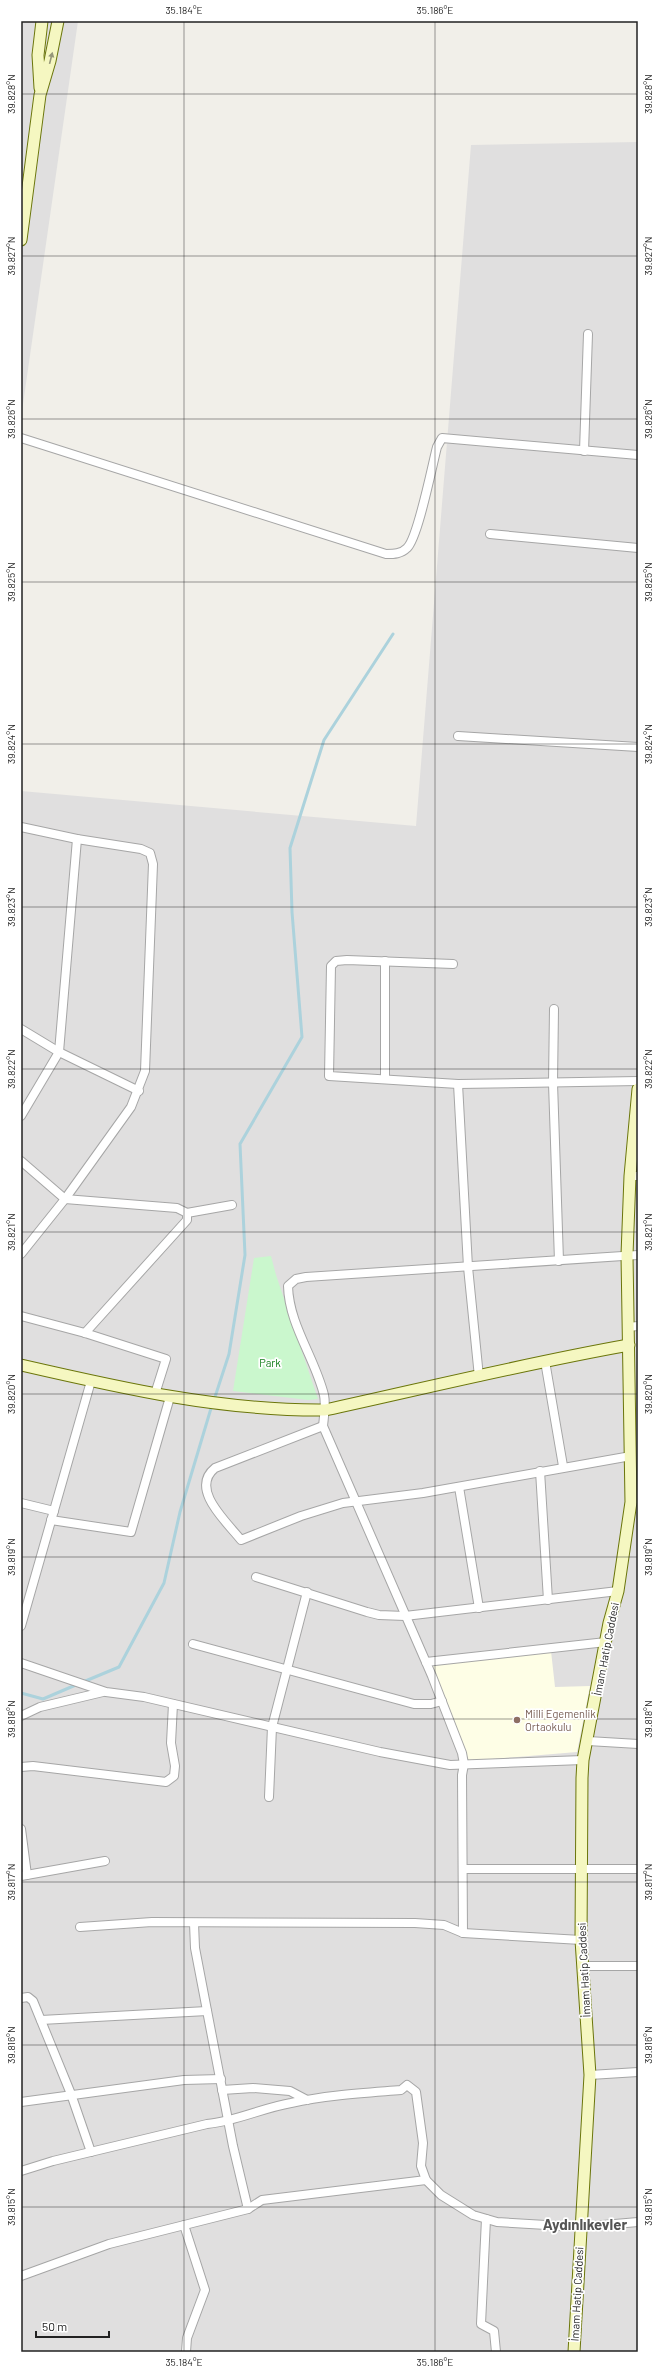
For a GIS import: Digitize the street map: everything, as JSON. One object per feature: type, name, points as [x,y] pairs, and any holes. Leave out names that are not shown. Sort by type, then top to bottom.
[{"type":"street","points":[[40,95],[38,56],[42,21]]},
{"type":"street","points":[[21,240],[40,95],[50,61],[58,21]]},
{"type":"street","points":[[584,451],[588,334]]},
{"type":"street","points":[[21,438],[386,554],[398,554],[407,548],[414,534],[437,447],[442,438],[638,455]]},
{"type":"street","points":[[490,534],[638,548]]},
{"type":"street","points":[[458,736],[638,746]]},
{"type":"street","points":[[21,826],[77,840],[142,849],[150,853],[152,857],[145,1071],[139,1091],[131,1107],[65,1199],[21,1254]]},
{"type":"street","points":[[21,1116],[59,1052],[77,840]]},
{"type":"street","points":[[453,964],[347,960],[336,961],[332,966],[329,1076],[458,1084],[638,1081]]},
{"type":"street","points":[[384,1079],[385,961]]},
{"type":"street","points":[[554,1009],[553,1083],[559,1261]]},
{"type":"street","points":[[21,1029],[59,1052],[139,1091]]},
{"type":"street","points":[[458,1084],[468,1267],[479,1377]]},
{"type":"street","name":"İmam Hatip Caddesi","points":[[574,2352],[580,2227],[590,2075],[581,1940],[583,1760],[588,1741],[606,1642],[618,1592],[634,1502],[631,1456],[634,1402],[629,1345],[633,1327],[634,1176],[638,1089]]},
{"type":"street","points":[[21,1160],[65,1199],[177,1208],[187,1213],[232,1205]]},
{"type":"street","points":[[85,1333],[187,1220],[187,1213]]},
{"type":"street","points":[[463,1933],[462,1775],[464,1764],[442,1701],[426,1662],[354,1502],[323,1426],[325,1410],[324,1395],[294,1318],[288,1299],[288,1286],[296,1279],[306,1277],[633,1255]]},
{"type":"street","points":[[21,1316],[85,1333],[166,1359],[155,1394]]},
{"type":"street","points":[[21,1365],[91,1381],[201,1402],[231,1406],[325,1410],[479,1377],[545,1361],[629,1345]]},
{"type":"street","points":[[545,1361],[563,1466]]},
{"type":"street","points":[[21,1626],[91,1381]]},
{"type":"street","points":[[51,1520],[131,1532],[170,1397]]},
{"type":"street","points":[[323,1426],[215,1468],[209,1474],[206,1482],[211,1503],[241,1540],[300,1516],[354,1502],[459,1487],[563,1466],[631,1456]]},
{"type":"street","points":[[540,1471],[548,1600]]},
{"type":"street","points":[[459,1487],[479,1608]]},
{"type":"street","points":[[21,1502],[54,1511]]},
{"type":"street","points":[[256,1577],[379,1615],[405,1616],[618,1592]]},
{"type":"street","points":[[269,1797],[272,1727],[307,1592]]},
{"type":"street","points":[[426,1662],[606,1642]]},
{"type":"street","points":[[193,1644],[414,1704],[431,1704],[442,1701]]},
{"type":"street","points":[[21,1663],[106,1692],[123,1693],[380,1752],[450,1765],[583,1760]]},
{"type":"street","points":[[21,1716],[40,1707],[106,1692]]},
{"type":"street","points":[[21,1767],[32,1766],[166,1782],[174,1776],[175,1766],[171,1743],[173,1704]]},
{"type":"street","points":[[588,1741],[638,1744]]},
{"type":"street","points":[[21,1829],[24,1876],[105,1860]]},
{"type":"street","points":[[463,1869],[638,1869]]},
{"type":"street","points":[[80,1927],[152,1922],[415,1923],[444,1925],[463,1933],[581,1940]]},
{"type":"street","points":[[194,1923],[195,1948],[222,2090],[248,2208]]},
{"type":"street","points":[[583,1966],[638,1966]]},
{"type":"street","points":[[21,1998],[28,1997],[33,2001],[71,2094],[91,2152]]},
{"type":"street","points":[[41,2020],[207,2011]]},
{"type":"street","points":[[590,2075],[638,2072]]},
{"type":"street","points":[[21,2102],[71,2094],[184,2080],[221,2079]]},
{"type":"street","points":[[21,2171],[91,2152],[207,2124],[229,2122],[289,2103],[401,2090],[407,2086],[416,2092],[424,2143],[421,2166],[426,2180],[441,2195],[473,2215],[497,2222],[580,2227],[638,2222]]},
{"type":"street","points":[[222,2090],[253,2088],[290,2091],[307,2100]]},
{"type":"street","points":[[21,2276],[109,2244],[248,2208],[262,2200],[426,2180]]},
{"type":"street","points":[[486,2219],[481,2324],[494,2331],[496,2352]]},
{"type":"street","points":[[184,2225],[205,2290],[187,2338],[186,2352]]},
{"type":"shaded area","points":[[21,21],[78,21],[21,418]]},
{"type":"shaded area","points":[[638,142],[638,2352],[21,2352],[21,791],[416,826],[471,145]]},
{"type":"shaded area","name":"Milli Egemenlik Ortaokulu","points":[[551,1651],[555,1687],[590,1686],[577,1752],[469,1761],[429,1664]]},
{"type":"green space","name":"Park","points":[[271,1256],[318,1399],[308,1400],[233,1391],[254,1258]]},
{"type":"waterway","points":[[214,1400],[229,1354],[245,1255],[240,1144],[302,1037],[292,912],[290,848],[324,740],[393,634]]},
{"type":"waterway","points":[[83,1682],[119,1667],[164,1583],[180,1512],[212,1405]]},
{"type":"waterway","points":[[21,1693],[43,1699],[78,1684]]},
{"type":"place","name":"Milli Egemenlik Ortaokulu","points":[[517,1720]]},
{"type":"district","name":"Aydınlıkevler","points":[[585,2225]]}]
